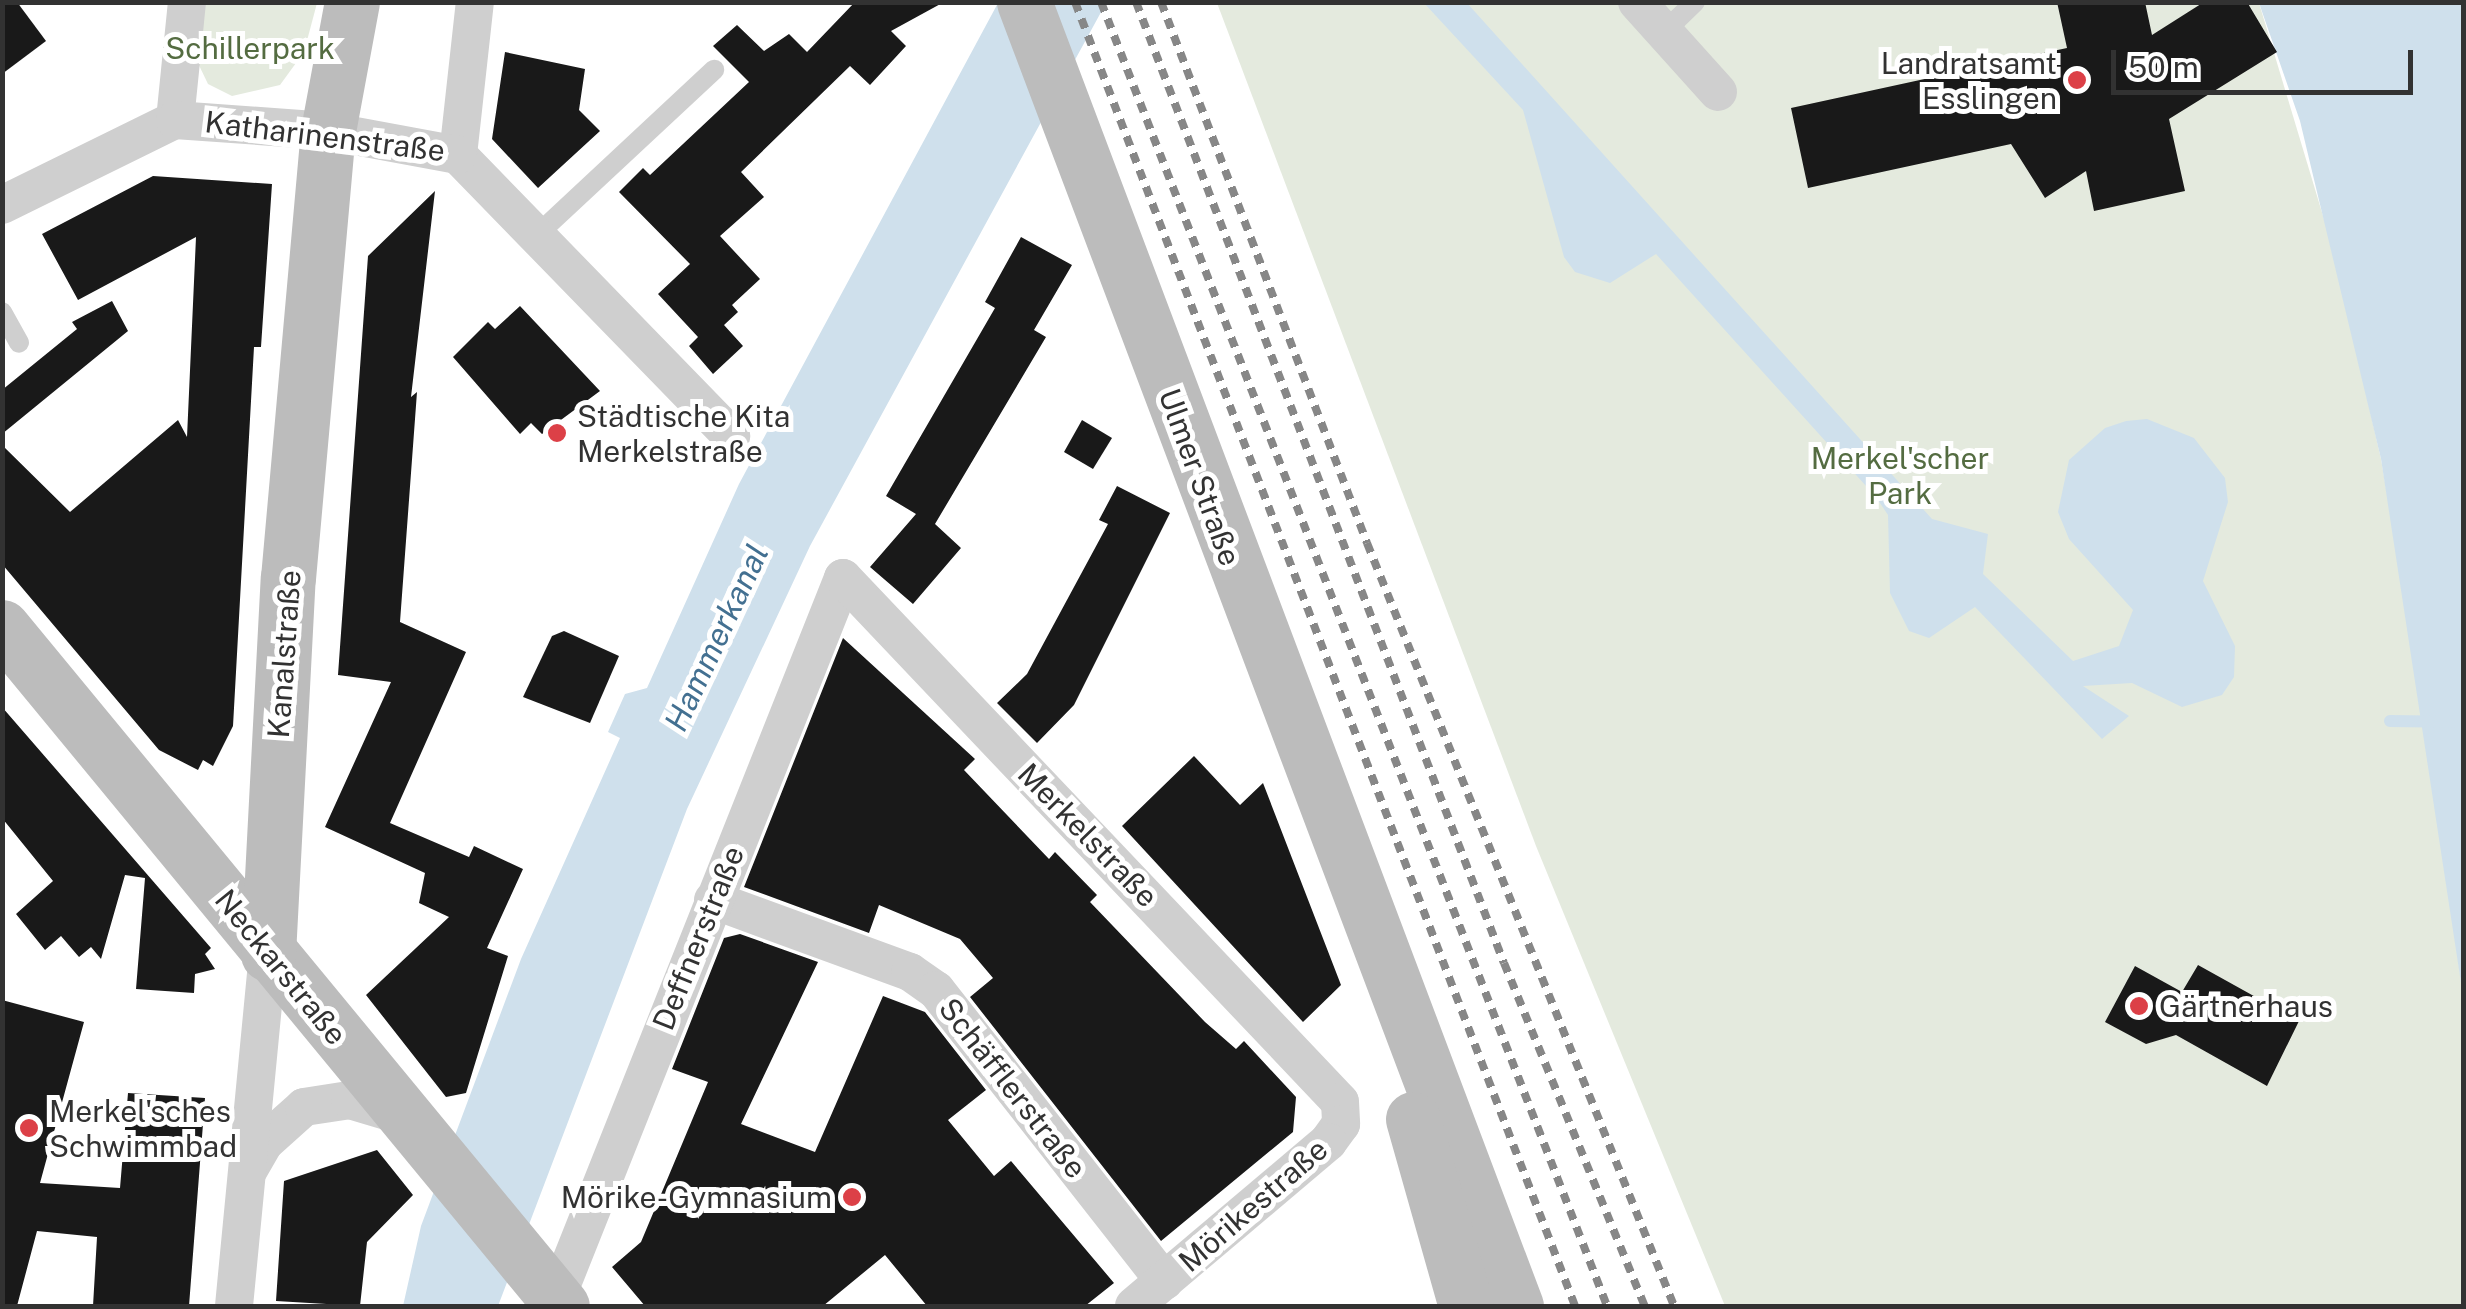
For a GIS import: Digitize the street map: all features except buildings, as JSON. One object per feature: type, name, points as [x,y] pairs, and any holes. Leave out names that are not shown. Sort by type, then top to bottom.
[{"type":"street","points":[[175,120],[187,2]]},
{"type":"street","name":"Kanalstraße","points":[[234,1306],[268,954],[288,578],[328,131],[352,2]]},
{"type":"street","name":"Katharinenstraße","points":[[2,205],[175,120],[328,131],[458,155],[475,2]]},
{"type":"street","name":"Ulmer Straße","points":[[1024,2],[1380,950],[1504,1302]]},
{"type":"street","points":[[1637,2],[1718,92]]},
{"type":"street","points":[[458,155],[732,436]]},
{"type":"street","name":"Deffnerstraße","points":[[555,1297],[842,578]]},
{"type":"street","name":"Merkelstraße","points":[[842,578],[1334,1091]]},
{"type":"street","name":"Neckarstraße","points":[[2,627],[268,954],[555,1297]]},
{"type":"street","name":"Schäfflerstraße","points":[[713,900],[910,972],[936,990],[1164,1281]]},
{"type":"street","name":"Mörikestraße","points":[[1134,1306],[1335,1134],[1343,1113],[1334,1091]]},
{"type":"street","name":"Kanalstraße","points":[[244,1178],[264,1142],[304,1107],[350,1100],[420,1135]]},
{"type":"lane","points":[[1664,32],[1695,2]]},
{"type":"lane","points":[[538,234],[714,70]]},
{"type":"lane","points":[[2,312],[19,343]]},
{"type":"green space","name":"Schillerpark","points":[[199,3],[317,3],[304,52],[280,85],[232,96],[208,84],[196,59]]},
{"type":"green space","name":"Merkel'scher Park","points":[[1217,3],[2259,3],[2333,249],[2381,459],[2425,716],[2463,996],[2463,1306],[1725,1306],[1536,846]]},
{"type":"water","name":"Hammerkanal","points":[[998,3],[1106,3],[810,546],[687,809],[498,1306],[403,1306],[421,1226],[521,959],[620,738],[608,732],[625,694],[647,688],[739,484]]},
{"type":"water","points":[[1424,3],[1467,3],[1932,519],[1988,534],[1983,574],[2073,661],[2119,646],[2133,610],[2069,539],[2058,512],[2069,460],[2105,428],[2126,421],[2147,419],[2194,438],[2225,478],[2228,502],[2203,581],[2235,646],[2234,677],[2222,695],[2182,707],[2132,683],[2083,686],[2129,716],[2102,739],[1975,607],[1929,638],[1909,631],[1890,593],[1888,515],[1876,497],[1656,254],[1610,283],[1575,272],[1564,257],[1523,110]]},
{"type":"water","points":[[2259,3],[2463,3],[2463,996],[2381,459],[2300,121]]},
{"type":"waterway","points":[[2390,721],[2464,722]]},
{"type":"railway","points":[[1075,2],[1575,1306]]},
{"type":"railway","points":[[1101,2],[1607,1306]]},
{"type":"railway","points":[[1136,2],[1504,963],[1645,1306]]},
{"type":"railway","points":[[1161,2],[1367,543],[1674,1306]]},
{"type":"place","name":"Landratsamt Esslingen","points":[[2077,80]]},
{"type":"place","name":"Städtische Kita Merkelstraße","points":[[557,433]]},
{"type":"place","name":"Gärtnerhaus","points":[[2139,1006]]},
{"type":"place","name":"Merkel'sches Schwimmbad","points":[[29,1128]]},
{"type":"place","name":"Mörike-Gymnasium","points":[[852,1197]]}]
